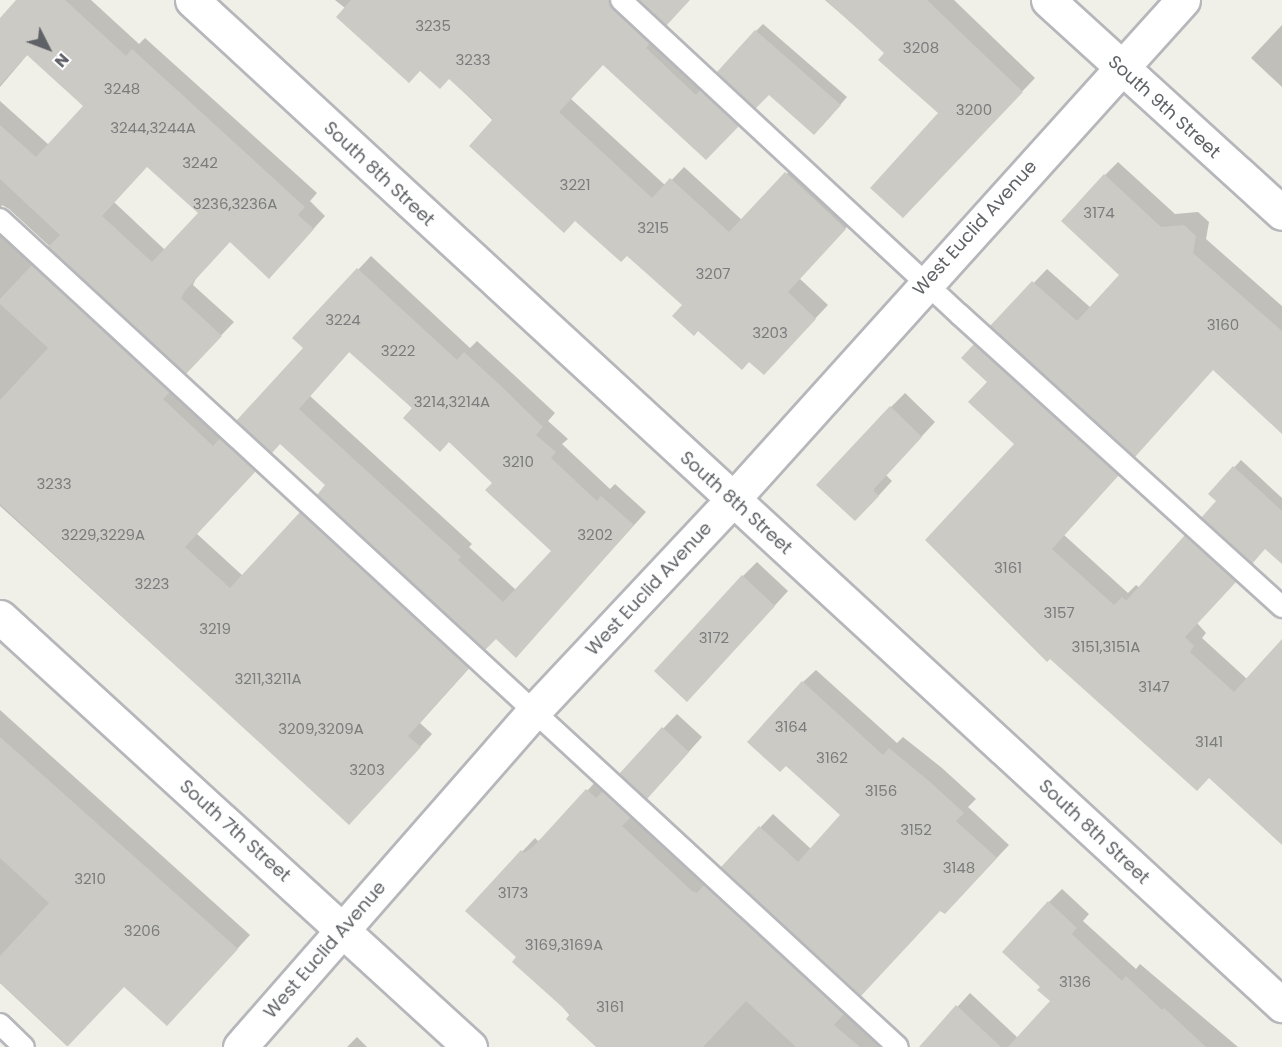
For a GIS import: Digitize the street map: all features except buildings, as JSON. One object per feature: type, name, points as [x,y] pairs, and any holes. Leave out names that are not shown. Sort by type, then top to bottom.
[{"type":"street","name":"South 8th Street","points":[[192,0],[1282,1005]]},
{"type":"street","name":"South 9th Street","points":[[1048,0],[1282,213]]},
{"type":"street","name":"West Euclid Avenue","points":[[240,1047],[534,711],[733,500],[925,283],[1183,0]]},
{"type":"street","name":"South 7th Street","points":[[0,617],[470,1047]]},
{"type":"lane","points":[[621,0],[925,283],[1282,607]]},
{"type":"lane","points":[[0,219],[898,1047]]},
{"type":"lane","points":[[0,1024],[24,1047]]}]
